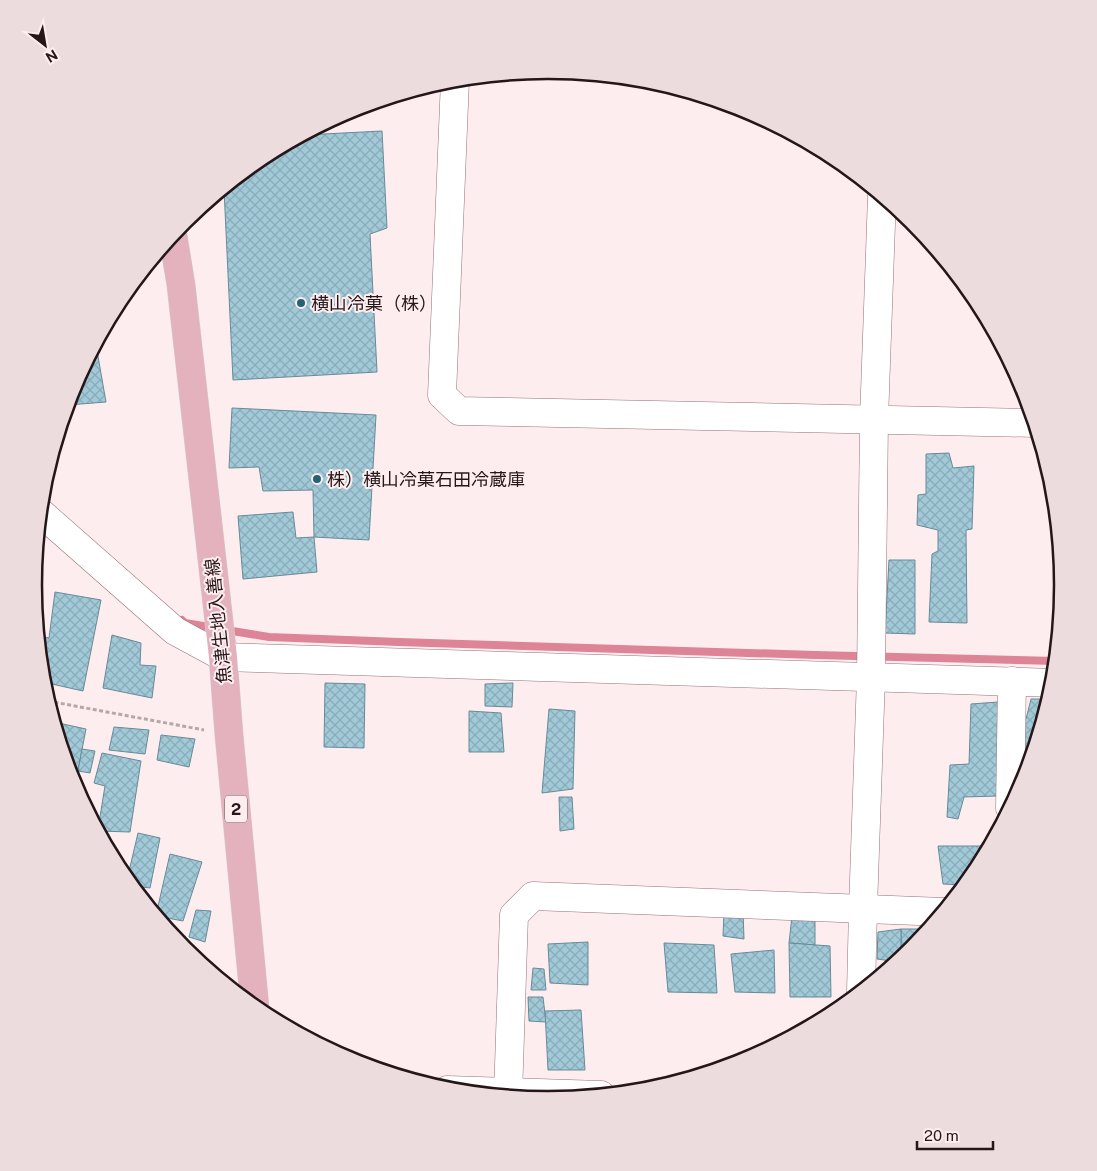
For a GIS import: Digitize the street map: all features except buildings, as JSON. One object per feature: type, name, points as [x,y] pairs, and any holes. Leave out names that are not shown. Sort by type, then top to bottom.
[{"type":"main road","name":"魚津生地入善線","points":[[175,245],[181,284],[223,657],[255,998]]},
{"type":"street","points":[[455,88],[442,395],[459,411],[1028,423]]},
{"type":"street","points":[[861,984],[862,909],[871,677],[874,420],[882,205]]},
{"type":"street","points":[[47,518],[175,631],[223,657],[1045,683]]},
{"type":"street","points":[[1010,791],[1012,682]]},
{"type":"street","points":[[508,1089],[514,915],[533,896],[935,912]]},
{"type":"path","points":[[57,703],[229,735]]},
{"type":"waterway","points":[[182,620],[185,623],[215,628]]},
{"type":"waterway","points":[[226,630],[269,637],[399,642],[1049,661]]},
{"type":"place","name":"横山冷菓（株）","points":[[301,303]]},
{"type":"place","name":"株）横山冷菓石田冷蔵庫","points":[[317,479]]}]
